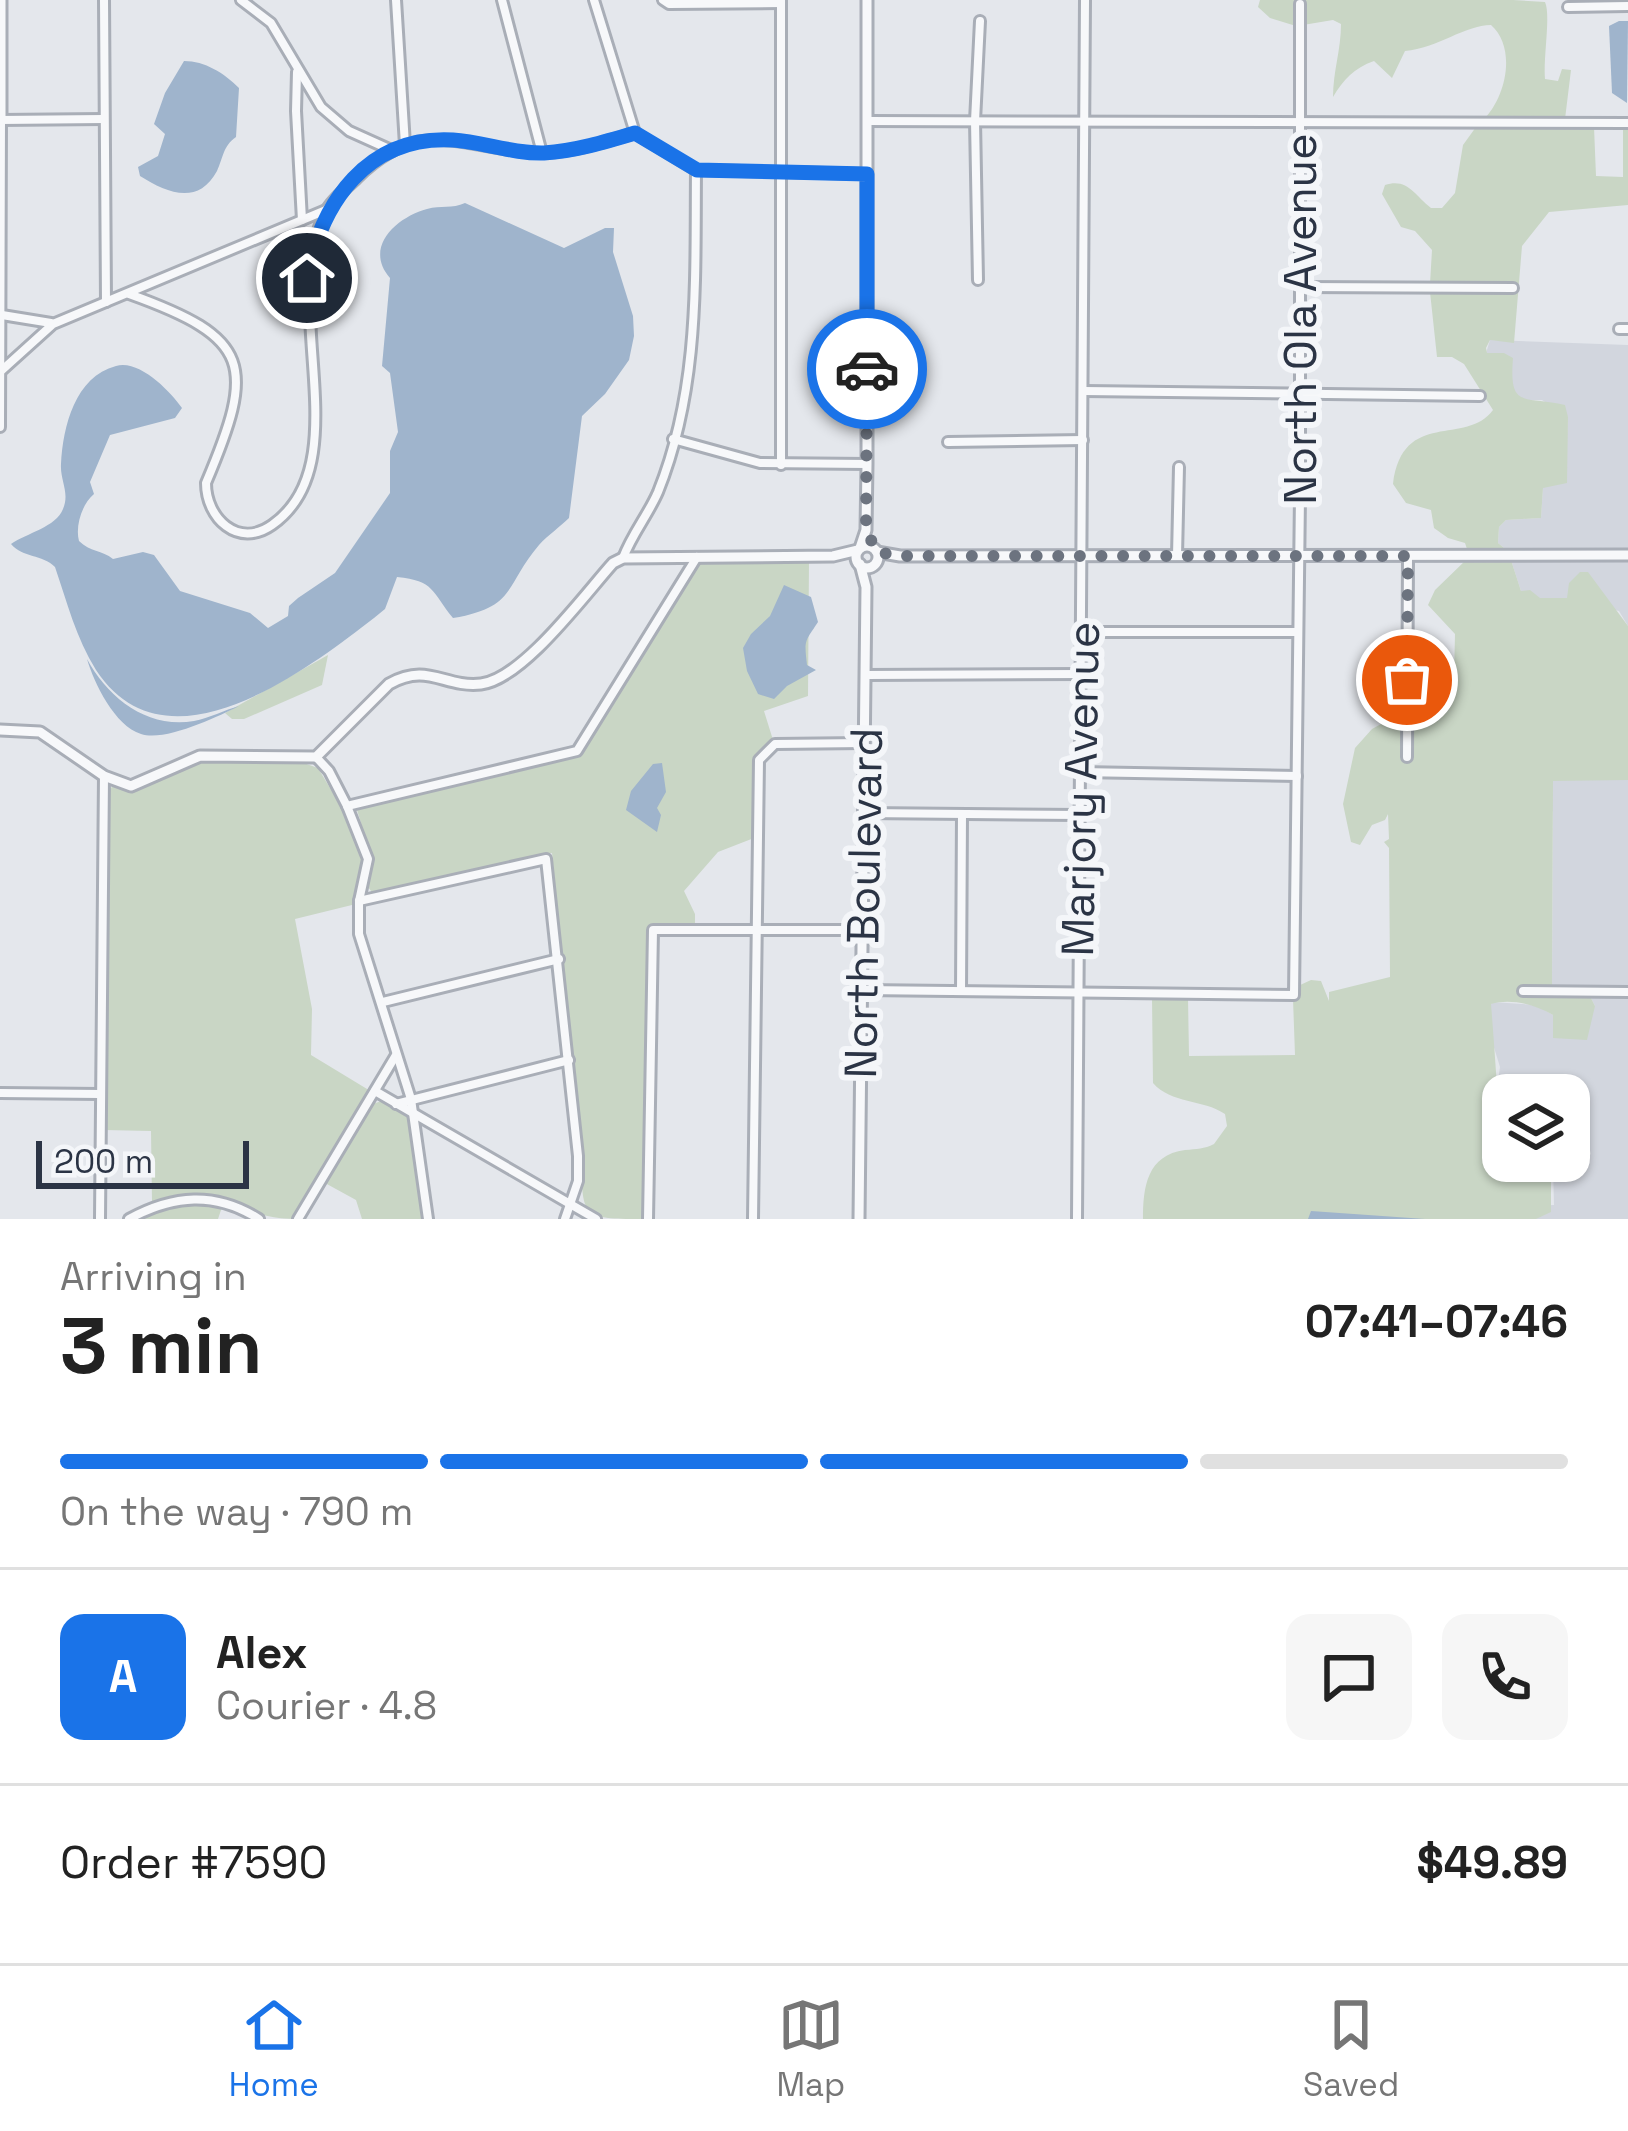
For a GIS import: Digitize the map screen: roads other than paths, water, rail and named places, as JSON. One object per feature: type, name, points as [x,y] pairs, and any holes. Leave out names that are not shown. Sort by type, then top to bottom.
[{"type":"street","points":[[0,427],[1,0]]},
{"type":"street","points":[[104,0],[106,302]]},
{"type":"street","points":[[241,0],[271,22],[321,106],[350,131],[389,148],[428,140],[459,141],[542,153],[635,133]]},
{"type":"street","points":[[396,0],[405,145]]},
{"type":"street","points":[[502,0],[542,153]]},
{"type":"street","points":[[594,0],[635,133],[697,170],[867,174]]},
{"type":"street","points":[[663,0],[669,4],[781,2],[781,465]]},
{"type":"street","points":[[859,556],[866,530],[867,464],[867,0]]},
{"type":"street","name":"Marjory Avenue","points":[[1077,1219],[1085,0]]},
{"type":"street","name":"North Ola Avenue","points":[[1078,992],[1294,994],[1300,4]]},
{"type":"street","points":[[1568,7],[1628,6]]},
{"type":"street","points":[[978,280],[975,121],[980,21]]},
{"type":"street","points":[[298,71],[302,220]]},
{"type":"street","points":[[1,120],[104,119]]},
{"type":"street","points":[[867,121],[1628,123]]},
{"type":"street","points":[[2,370],[53,324],[327,210],[389,148]]},
{"type":"street","points":[[623,558],[657,493],[695,344],[697,170]]},
{"type":"street","points":[[129,293],[200,322],[230,352],[235,404],[206,483],[206,497],[212,514],[228,529],[266,529],[301,493],[312,464],[316,430],[307,278],[327,210]]},
{"type":"street","points":[[1300,287],[1513,288]]},
{"type":"street","points":[[2,315],[53,324]]},
{"type":"street","points":[[1084,391],[1480,395]]},
{"type":"street","points":[[673,439],[728,457],[781,465],[867,464]]},
{"type":"street","points":[[948,442],[1084,440]]},
{"type":"street","points":[[1177,556],[1179,467]]},
{"type":"street","points":[[866,530],[875,557]]},
{"type":"street","points":[[859,556],[875,557]]},
{"type":"street","name":"North Boulevard","points":[[859,556],[866,587],[859,1219]]},
{"type":"street","points":[[1407,757],[1408,556]]},
{"type":"street","points":[[0,730],[40,732],[104,776],[131,786],[200,755],[316,757],[389,684],[403,676],[432,674],[466,684],[498,679],[542,643],[613,563],[623,558],[1626,556]]},
{"type":"street","points":[[346,806],[577,751],[697,557]]},
{"type":"street","name":"North Boulevard","points":[[866,587],[875,557]]},
{"type":"street","points":[[1083,632],[1298,632]]},
{"type":"street","points":[[866,675],[1082,674]]},
{"type":"street","points":[[753,1219],[759,760],[775,744],[864,743]]},
{"type":"street","points":[[316,757],[329,771],[368,859],[359,901],[359,934],[415,1114],[428,1219]]},
{"type":"street","points":[[1080,772],[1297,776]]},
{"type":"street","points":[[100,1219],[104,776]]},
{"type":"street","points":[[864,813],[1079,814]]},
{"type":"street","points":[[961,991],[962,814]]},
{"type":"street","points":[[359,901],[546,859],[578,1156],[578,1181],[565,1219]]},
{"type":"street","points":[[648,1219],[653,930],[862,930]]},
{"type":"street","points":[[383,1002],[559,959]]},
{"type":"street","points":[[862,990],[1078,992]]},
{"type":"street","points":[[1523,991],[1628,992]]},
{"type":"street","points":[[298,1219],[397,1053]]},
{"type":"street","points":[[396,1103],[569,1060]]},
{"type":"street","points":[[375,1091],[596,1219]]},
{"type":"street","points":[[0,1093],[100,1094]]},
{"type":"street","points":[[129,1219],[188,1197],[219,1202],[259,1219]]},
{"type":"water","points":[[1628,21],[1627,103],[1612,93],[1609,26]]},
{"type":"water","points":[[184,61],[214,69],[239,88],[236,137],[209,182],[182,193],[140,176],[138,167],[158,156],[165,134],[154,124]]},
{"type":"water","points":[[465,203],[564,248],[614,228],[613,252],[633,316],[634,336],[629,360],[582,416],[569,518],[539,545],[507,593],[489,608],[453,618],[426,585],[397,577],[385,609],[374,618],[311,664],[235,704],[196,715],[159,715],[125,701],[89,658],[55,567],[11,544],[48,525],[63,509],[62,449],[68,419],[81,392],[102,372],[125,365],[153,378],[182,408],[175,418],[110,435],[90,482],[94,494],[80,516],[79,541],[113,559],[143,552],[154,555],[180,591],[250,613],[268,628],[288,616],[289,606],[298,598],[335,573],[390,493],[390,451],[398,432],[390,373],[382,366],[390,278],[380,255],[382,245],[395,226],[416,213]]},
{"type":"water","points":[[784,585],[811,597],[818,622],[808,638],[807,665],[816,670],[774,699],[758,694],[743,648],[770,616]]},
{"type":"water","points":[[87,659],[118,698],[160,720],[194,721],[239,706],[177,732],[141,734],[114,713]]},
{"type":"water","points":[[662,763],[666,792],[657,808],[661,815],[657,832],[626,810],[631,791],[653,764]]},
{"type":"water","points":[[1311,1211],[1425,1219],[1308,1219]]}]
